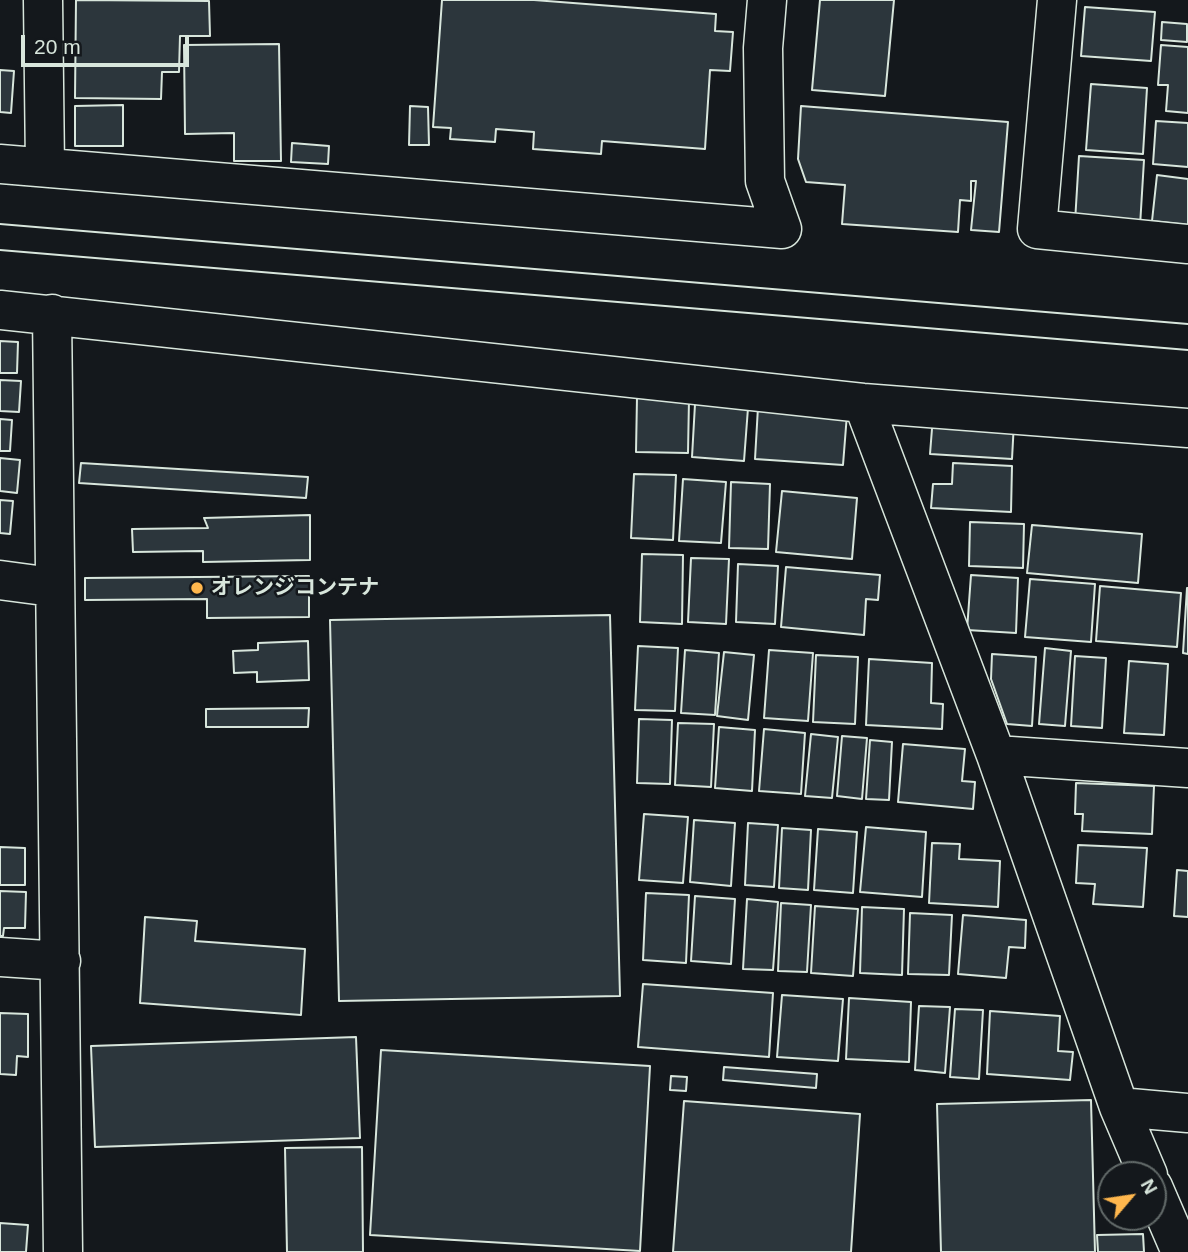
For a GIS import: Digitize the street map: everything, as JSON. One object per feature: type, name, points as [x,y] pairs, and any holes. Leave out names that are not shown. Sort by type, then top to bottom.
[{"type":"street","points":[[43,0],[45,167]]},
{"type":"street","points":[[0,164],[782,229],[765,181],[763,48],[767,0]]},
{"type":"street","points":[[1057,0],[1037,229],[1188,244]]},
{"type":"street","points":[[0,310],[863,403],[1188,428]]},
{"type":"street","points":[[52,314],[52,587],[61,961],[63,1252]]},
{"type":"street","points":[[863,403],[996,755],[1119,1107],[1142,1161]]},
{"type":"street","points":[[0,580],[52,587]]},
{"type":"street","points":[[996,755],[1188,768]]},
{"type":"street","points":[[0,957],[61,961]]},
{"type":"street","points":[[1119,1107],[1188,1113]]},
{"type":"street","points":[[1167,1220],[1181,1252]]},
{"type":"building","points":[[76,0],[209,1],[210,36],[180,36],[179,72],[162,72],[161,99],[75,98]]},
{"type":"building","points":[[442,0],[534,0],[716,14],[715,31],[733,32],[730,71],[710,70],[705,149],[602,141],[601,154],[533,149],[534,132],[496,129],[495,142],[450,139],[451,128],[433,127]]},
{"type":"building","points":[[820,0],[894,0],[885,96],[812,90]]},
{"type":"building","points":[[1085,7],[1155,12],[1151,61],[1081,56]]},
{"type":"building","points":[[1162,22],[1187,24],[1187,42],[1161,40]]},
{"type":"building","points":[[279,44],[281,161],[234,161],[234,133],[185,134],[184,45]]},
{"type":"building","points":[[1161,45],[1188,47],[1188,113],[1166,111],[1168,85],[1158,85]]},
{"type":"building","points":[[0,70],[14,71],[11,113],[0,112]]},
{"type":"building","points":[[1091,84],[1147,88],[1143,154],[1086,150]]},
{"type":"building","points":[[123,105],[123,146],[75,146],[75,106]]},
{"type":"building","points":[[410,106],[428,107],[429,145],[409,145]]},
{"type":"building","points":[[801,106],[1008,122],[999,232],[971,230],[976,181],[971,181],[971,201],[960,200],[958,232],[842,224],[845,185],[806,182],[798,159]]},
{"type":"building","points":[[1156,121],[1188,123],[1188,167],[1153,164]]},
{"type":"building","points":[[292,143],[329,146],[328,164],[291,162]]},
{"type":"building","points":[[1079,156],[1144,160],[1140,226],[1075,222]]},
{"type":"building","points":[[1157,175],[1188,179],[1188,225],[1152,221]]},
{"type":"building","points":[[0,341],[18,342],[17,373],[0,373]]},
{"type":"building","points":[[0,380],[21,381],[19,412],[0,411]]},
{"type":"building","points":[[637,397],[689,399],[688,453],[636,452]]},
{"type":"building","points":[[695,404],[748,408],[744,461],[692,457]]},
{"type":"building","points":[[758,407],[847,414],[843,465],[755,459]]},
{"type":"building","points":[[933,416],[1014,422],[1012,459],[930,454]]},
{"type":"building","points":[[0,419],[12,420],[10,451],[0,451]]},
{"type":"building","points":[[0,458],[20,460],[17,493],[0,491]]},
{"type":"building","points":[[81,463],[308,477],[306,498],[79,483]]},
{"type":"building","points":[[953,463],[1012,466],[1011,512],[931,508],[933,484],[952,484]]},
{"type":"building","points":[[634,474],[676,475],[673,540],[631,538]]},
{"type":"building","points":[[683,479],[726,482],[721,543],[679,541]]},
{"type":"building","points":[[731,482],[770,484],[768,549],[729,548]]},
{"type":"building","points":[[782,491],[857,498],[852,559],[776,552]]},
{"type":"building","points":[[0,500],[13,501],[10,534],[0,533]]},
{"type":"building","points":[[310,515],[310,560],[203,562],[203,551],[133,552],[132,529],[208,528],[204,518]]},
{"type":"building","points":[[970,522],[1024,524],[1023,568],[969,566]]},
{"type":"building","points":[[1032,525],[1142,534],[1138,583],[1027,573]]},
{"type":"building","points":[[642,554],[683,555],[682,624],[640,622]]},
{"type":"building","points":[[691,558],[729,559],[726,624],[688,622]]},
{"type":"building","points":[[738,564],[778,566],[775,624],[736,622]]},
{"type":"building","points":[[786,567],[880,575],[878,600],[866,599],[864,635],[781,627]]},
{"type":"building","points":[[971,575],[1018,578],[1016,633],[967,630]]},
{"type":"building","name":"オレンジコンテナ","points":[[309,576],[309,617],[207,618],[207,599],[85,600],[85,578]]},
{"type":"building","points":[[1030,579],[1095,584],[1091,642],[1025,637]]},
{"type":"building","points":[[1100,586],[1181,593],[1177,647],[1096,641]]},
{"type":"building","points":[[1188,588],[1188,654],[1183,653]]},
{"type":"building","points":[[610,615],[620,996],[339,1001],[330,620]]},
{"type":"building","points":[[308,641],[309,680],[257,682],[257,672],[234,673],[233,651],[258,650],[258,643]]},
{"type":"building","points":[[638,646],[678,648],[675,711],[635,710]]},
{"type":"building","points":[[1045,648],[1071,651],[1065,726],[1039,724]]},
{"type":"building","points":[[685,650],[719,653],[715,715],[681,713]]},
{"type":"building","points":[[769,650],[813,653],[808,721],[764,718]]},
{"type":"building","points":[[724,652],[754,655],[748,720],[717,716]]},
{"type":"building","points":[[992,654],[1036,657],[1032,726],[1007,724],[991,679]]},
{"type":"building","points":[[816,655],[858,657],[855,724],[813,722]]},
{"type":"building","points":[[1075,656],[1106,658],[1102,728],[1071,726]]},
{"type":"building","points":[[869,659],[932,663],[931,703],[943,704],[942,729],[866,725]]},
{"type":"building","points":[[1129,661],[1168,664],[1164,735],[1124,733]]},
{"type":"building","points":[[309,708],[308,727],[206,727],[206,709]]},
{"type":"building","points":[[639,719],[672,720],[670,784],[637,783]]},
{"type":"building","points":[[678,723],[714,724],[711,787],[675,785]]},
{"type":"building","points":[[719,727],[755,730],[752,791],[715,788]]},
{"type":"building","points":[[764,729],[805,733],[801,794],[759,791]]},
{"type":"building","points":[[811,734],[838,737],[832,798],[805,796]]},
{"type":"building","points":[[842,736],[867,738],[862,799],[837,796]]},
{"type":"building","points":[[870,740],[892,742],[889,800],[866,799]]},
{"type":"building","points":[[903,744],[965,749],[962,781],[975,782],[973,809],[898,802]]},
{"type":"building","points":[[1076,783],[1154,786],[1152,834],[1082,831],[1083,814],[1075,814]]},
{"type":"building","points":[[644,814],[688,817],[683,883],[639,880]]},
{"type":"building","points":[[694,820],[735,823],[731,886],[690,882]]},
{"type":"building","points":[[748,823],[778,825],[774,887],[745,885]]},
{"type":"building","points":[[866,827],[926,832],[922,897],[860,892]]},
{"type":"building","points":[[782,828],[811,830],[808,890],[779,888]]},
{"type":"building","points":[[818,829],[857,832],[853,893],[814,890]]},
{"type":"building","points":[[932,843],[960,844],[959,859],[1000,861],[998,907],[929,903]]},
{"type":"building","points":[[1078,845],[1147,848],[1143,907],[1093,904],[1095,884],[1076,883]]},
{"type":"building","points":[[0,847],[25,848],[25,885],[0,885]]},
{"type":"building","points":[[1177,870],[1188,871],[1188,917],[1174,916]]},
{"type":"building","points":[[0,891],[26,892],[25,928],[4,928],[3,936],[0,936]]},
{"type":"building","points":[[646,893],[689,895],[686,963],[643,960]]},
{"type":"building","points":[[695,896],[735,899],[731,964],[691,961]]},
{"type":"building","points":[[747,899],[778,902],[773,970],[743,969]]},
{"type":"building","points":[[781,903],[811,905],[807,972],[778,971]]},
{"type":"building","points":[[815,906],[858,909],[853,976],[811,973]]},
{"type":"building","points":[[862,907],[904,909],[902,975],[860,973]]},
{"type":"building","points":[[910,913],[952,915],[949,975],[908,974]]},
{"type":"building","points":[[963,915],[1026,920],[1025,948],[1009,947],[1006,978],[958,974]]},
{"type":"building","points":[[145,917],[197,921],[195,941],[305,949],[301,1015],[140,1003]]},
{"type":"building","points":[[643,984],[773,993],[769,1057],[638,1047]]},
{"type":"building","points":[[782,995],[843,999],[838,1061],[777,1057]]},
{"type":"building","points":[[849,998],[911,1002],[909,1062],[846,1059]]},
{"type":"building","points":[[919,1006],[950,1007],[945,1073],[915,1070]]},
{"type":"building","points":[[955,1009],[983,1010],[979,1079],[950,1077]]},
{"type":"building","points":[[990,1011],[1060,1016],[1058,1051],[1073,1052],[1070,1080],[987,1074]]},
{"type":"building","points":[[0,1013],[28,1014],[28,1057],[17,1056],[16,1075],[0,1074]]},
{"type":"building","points":[[356,1037],[360,1138],[95,1147],[91,1046]]},
{"type":"building","points":[[381,1050],[650,1066],[640,1251],[370,1235]]},
{"type":"building","points":[[724,1067],[817,1074],[816,1088],[723,1080]]},
{"type":"building","points":[[671,1076],[687,1077],[686,1091],[670,1090]]},
{"type":"building","points":[[1091,1100],[1095,1252],[941,1252],[937,1104]]},
{"type":"building","points":[[684,1101],[860,1114],[851,1252],[673,1252]]},
{"type":"building","points":[[362,1147],[363,1252],[287,1252],[285,1148]]},
{"type":"building","points":[[0,1223],[28,1225],[26,1252],[0,1252]]},
{"type":"building","points":[[1143,1234],[1144,1252],[1098,1252],[1097,1235]]},
{"type":"tram line","points":[[0,224],[1188,324]]},
{"type":"tram line","points":[[0,250],[1188,350]]},
{"type":"place","name":"オレンジコンテナ","points":[[197,588]]}]
